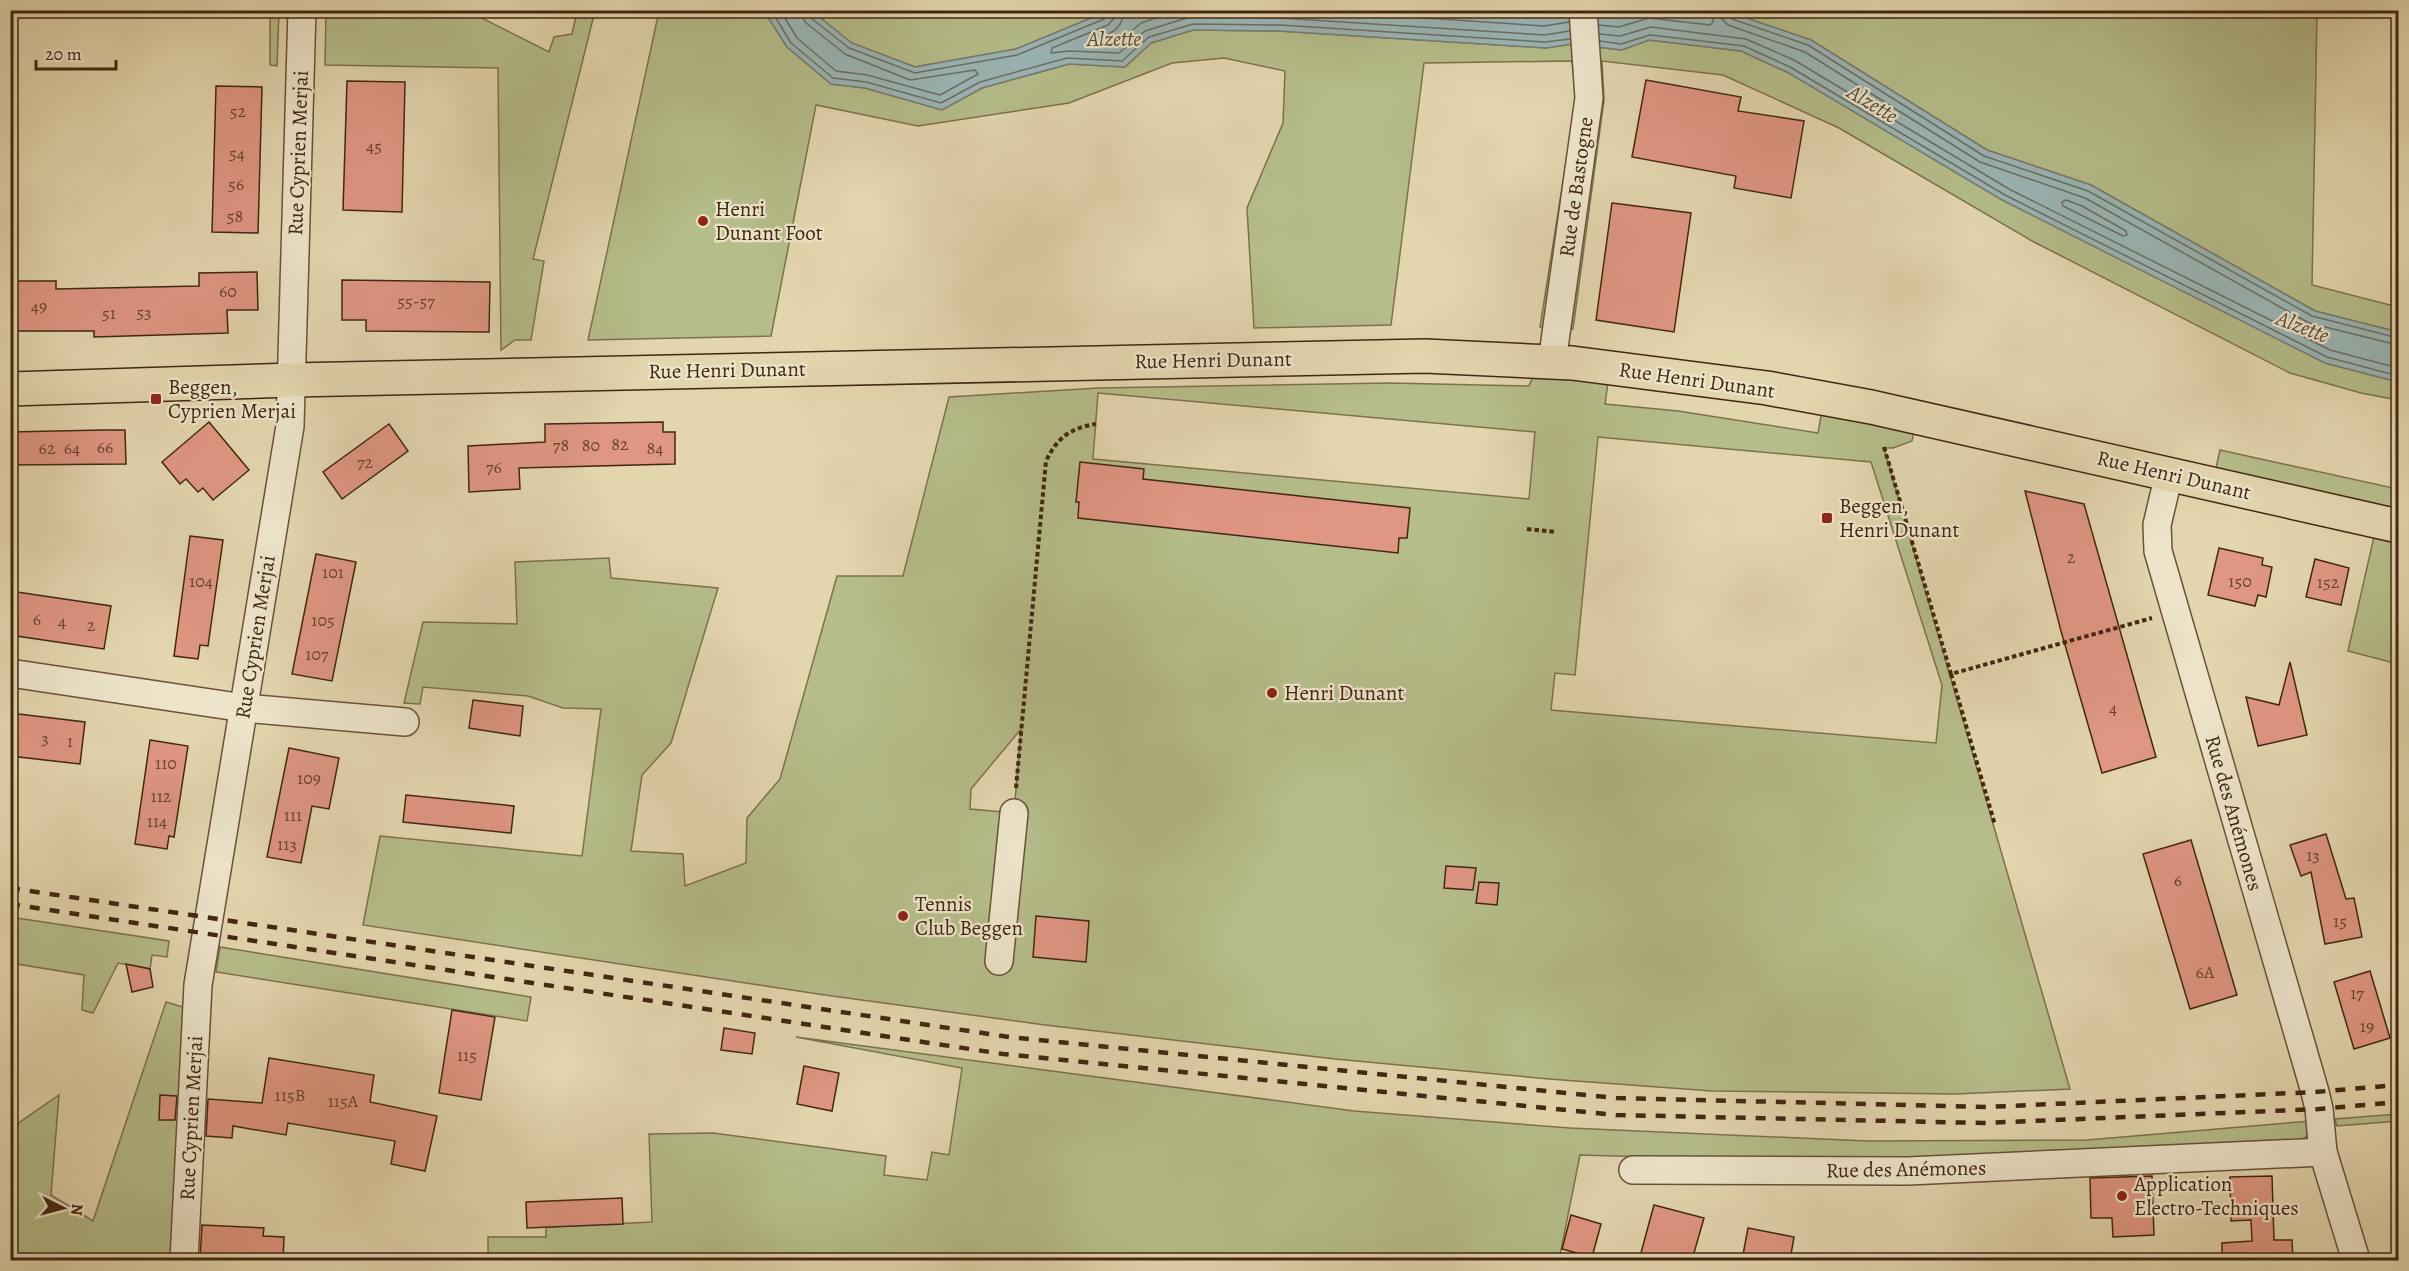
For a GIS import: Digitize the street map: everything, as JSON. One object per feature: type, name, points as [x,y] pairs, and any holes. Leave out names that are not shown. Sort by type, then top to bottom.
[{"type":"main road","name":"Rue Henri Dunant","points":[[10,388],[1413,356],[1552,362],[1767,388],[1871,407],[2398,526]]},
{"type":"street","name":"Rue Cyprien Merjai","points":[[184,1260],[198,985],[290,426],[302,10]]},
{"type":"street","name":"Rue de Bastogne","points":[[1552,362],[1589,98],[1583,10]]},
{"type":"street","name":"Rue des Anémones","points":[[2169,474],[2157,525],[2158,551],[2315,1092],[2323,1152],[2356,1260]]},
{"type":"street","points":[[10,673],[243,708],[405,722]]},
{"type":"street","points":[[999,961],[1014,813]]},
{"type":"street","name":"Rue des Anémones","points":[[1633,1170],[1908,1171],[2323,1152]]},
{"type":"path","points":[[1014,813],[1046,461],[1053,446],[1065,434],[1079,427],[1096,424]]},
{"type":"path","points":[[1884,447],[1995,825]]},
{"type":"path","points":[[1527,529],[1556,532]]},
{"type":"path","points":[[1951,674],[2153,618]]},
{"type":"green space","points":[[764,10],[787,47],[831,84],[865,88],[942,110],[982,88],[1069,64],[1125,67],[1151,43],[1193,30],[1279,31],[1546,48],[1572,44],[1621,50],[1649,40],[1741,51],[1787,72],[2325,363],[2398,382],[2398,400],[2361,393],[2290,373],[2034,242],[1839,128],[1723,75],[1602,61],[1604,100],[1573,329],[1540,327],[1576,99],[1572,61],[1424,63],[1391,325],[1254,328],[1247,208],[1283,123],[1285,71],[1224,58],[1172,63],[1069,103],[918,126],[816,105],[771,336],[588,340],[659,11]]},
{"type":"green space","points":[[270,11],[279,11],[277,66],[270,65]]},
{"type":"green space","points":[[326,11],[468,11],[549,52],[554,37],[572,34],[577,11],[595,11],[533,259],[544,261],[531,340],[515,340],[501,350],[498,68],[325,65]]},
{"type":"green space","points":[[812,11],[1108,11],[1016,49],[915,67],[851,43]]},
{"type":"green space","points":[[1726,11],[2317,11],[2312,285],[2398,307],[2398,332],[2315,311],[2091,185],[1987,150],[1811,40]]},
{"type":"green space","points":[[1539,362],[1610,368],[1605,404],[1678,411],[1818,433],[1824,399],[1917,418],[1912,441],[1893,448],[1884,448],[2070,1089],[1955,1094],[1712,1091],[1549,1079],[1335,1059],[1045,1025],[825,995],[363,925],[380,836],[582,856],[601,709],[563,708],[528,696],[423,687],[420,704],[404,703],[423,622],[517,624],[515,562],[609,558],[611,578],[718,588],[671,743],[642,775],[631,851],[683,854],[685,886],[746,863],[747,818],[780,779],[837,576],[903,576],[949,397],[1098,388],[1390,383],[1529,386]],"holes":[[[1098,393],[1535,432],[1529,499],[1093,459]],[[1598,437],[1871,462],[1942,685],[1936,743],[1551,710],[1555,673],[1575,675]],[[1021,729],[1014,813],[970,809],[971,789]]]},
{"type":"green space","points":[[2220,450],[2398,489],[2398,664],[2348,651],[2381,506],[2216,468]]},
{"type":"green space","points":[[10,917],[169,941],[167,957],[152,955],[150,969],[118,963],[93,1013],[82,1010],[84,975],[11,963]]},
{"type":"green space","points":[[220,947],[531,997],[527,1021],[216,972]]},
{"type":"green space","points":[[166,1002],[183,1007],[172,1260],[11,1260],[10,1129],[59,1095],[51,1195],[93,1221]]},
{"type":"green space","points":[[796,1037],[1354,1111],[1570,1128],[1867,1141],[2087,1140],[2311,1121],[2308,1135],[2298,1142],[1863,1163],[1580,1155],[1559,1260],[488,1260],[488,1237],[546,1237],[546,1227],[652,1222],[649,1134],[713,1133],[886,1156],[884,1175],[927,1180],[932,1152],[949,1155],[962,1068]]},
{"type":"green space","points":[[2398,1114],[2398,1121],[2337,1126],[2335,1119]]},
{"type":"water","name":"Alzette","points":[[764,11],[812,11],[852,43],[915,67],[1016,49],[1108,11],[1726,11],[1811,40],[1987,150],[2091,185],[2315,311],[2398,332],[2398,382],[2325,363],[2002,200],[1787,72],[1741,51],[1649,40],[1622,50],[1572,44],[1546,48],[1279,31],[1193,30],[1151,43],[1125,67],[1069,64],[982,88],[942,110],[865,88],[831,84],[787,47]]},
{"type":"building","points":[[1646,80],[1741,97],[1738,111],[1804,121],[1791,198],[1734,188],[1736,176],[1632,157]]},
{"type":"building","points":[[347,81],[405,82],[402,212],[343,210]]},
{"type":"building","points":[[216,86],[262,87],[258,233],[212,232]]},
{"type":"building","points":[[1612,203],[1691,213],[1674,332],[1596,320]]},
{"type":"building","points":[[257,272],[258,310],[227,310],[228,333],[94,337],[94,331],[10,331],[10,281],[56,281],[56,289],[199,286],[199,273]]},
{"type":"building","points":[[342,280],[490,282],[489,332],[366,331],[366,320],[342,320]]},
{"type":"building","points":[[209,422],[249,470],[213,500],[203,488],[198,492],[186,479],[180,484],[162,462]]},
{"type":"building","points":[[663,422],[663,432],[675,432],[675,464],[519,468],[520,489],[469,492],[468,446],[545,442],[545,424]]},
{"type":"building","points":[[389,424],[408,451],[342,499],[323,472]]},
{"type":"building","points":[[125,430],[126,464],[10,465],[10,432]]},
{"type":"building","points":[[1080,462],[1144,469],[1143,479],[1410,508],[1407,538],[1399,538],[1398,553],[1078,518],[1079,502],[1076,502]]},
{"type":"building","points":[[2025,491],[2084,504],[2156,757],[2102,773],[2061,631]]},
{"type":"building","points":[[190,536],[223,540],[208,646],[200,645],[198,659],[174,656]]},
{"type":"building","points":[[2219,548],[2263,558],[2262,565],[2272,567],[2266,597],[2258,595],[2255,606],[2208,595]]},
{"type":"building","points":[[316,554],[356,562],[332,681],[292,674]]},
{"type":"building","points":[[2315,559],[2349,568],[2341,605],[2306,597]]},
{"type":"building","points":[[10,591],[111,606],[104,649],[10,635]]},
{"type":"building","points":[[2290,662],[2307,735],[2258,746],[2246,697],[2279,705]]},
{"type":"building","points":[[473,700],[523,706],[520,736],[469,728]]},
{"type":"building","points":[[10,713],[85,722],[80,764],[10,756]]},
{"type":"building","points":[[150,740],[188,746],[174,837],[169,836],[167,849],[135,844]]},
{"type":"building","points":[[289,748],[339,758],[329,809],[312,806],[301,863],[267,857]]},
{"type":"building","points":[[406,795],[514,806],[511,833],[403,822]]},
{"type":"building","points":[[2326,834],[2346,899],[2354,898],[2362,937],[2325,944],[2311,872],[2301,876],[2290,845]]},
{"type":"building","points":[[2191,840],[2237,995],[2190,1009],[2143,854]]},
{"type":"building","points":[[1446,866],[1476,868],[1473,890],[1444,888]]},
{"type":"building","points":[[1479,882],[1499,883],[1497,905],[1476,903]]},
{"type":"building","points":[[1036,916],[1089,921],[1086,962],[1033,957]]},
{"type":"building","points":[[126,964],[150,969],[153,987],[132,992]]},
{"type":"building","points":[[2370,971],[2390,1038],[2354,1049],[2334,982]]},
{"type":"building","points":[[452,1010],[495,1017],[481,1100],[439,1093]]},
{"type":"building","points":[[724,1028],[755,1033],[752,1054],[721,1050]]},
{"type":"building","points":[[269,1058],[374,1075],[370,1102],[437,1116],[425,1171],[391,1164],[395,1141],[288,1123],[286,1135],[233,1126],[232,1138],[206,1136],[208,1099],[262,1103]]},
{"type":"building","points":[[804,1066],[839,1073],[832,1111],[797,1104]]},
{"type":"building","points":[[160,1095],[177,1096],[175,1120],[159,1120]]},
{"type":"building","name":"Application Electro-Techniques","points":[[2152,1176],[2154,1235],[2113,1237],[2112,1218],[2091,1218],[2090,1178]]},
{"type":"building","points":[[2272,1176],[2274,1240],[2292,1240],[2293,1260],[2222,1260],[2222,1243],[2252,1241],[2251,1220],[2231,1221],[2230,1177]]},
{"type":"building","points":[[622,1198],[623,1224],[527,1228],[526,1202]]},
{"type":"building","points":[[1654,1205],[1704,1218],[1692,1260],[1639,1260]]},
{"type":"building","points":[[1571,1215],[1601,1224],[1592,1257],[1562,1249]]},
{"type":"building","points":[[202,1225],[264,1228],[263,1236],[284,1237],[283,1260],[200,1260]]},
{"type":"building","points":[[1748,1228],[1794,1237],[1790,1260],[1742,1260]]},
{"type":"railway","points":[[10,888],[1009,1037],[1617,1098],[1987,1107],[2315,1092],[2398,1085]]},
{"type":"railway","points":[[10,904],[1003,1054],[1616,1115],[1984,1123],[2319,1109],[2398,1102]]},
{"type":"place","name":"Henri Dunant Foot","points":[[703,221]]},
{"type":"place","name":"Beggen, Cyprien Merjai","points":[[156,399]]},
{"type":"place","name":"Beggen, Henri Dunant","points":[[1827,518]]},
{"type":"place","name":"Henri Dunant","points":[[1272,693]]},
{"type":"place","name":"Tennis Club Beggen","points":[[903,916]]},
{"type":"place","name":"Application Electro-Techniques","points":[[2122,1196]]}]
